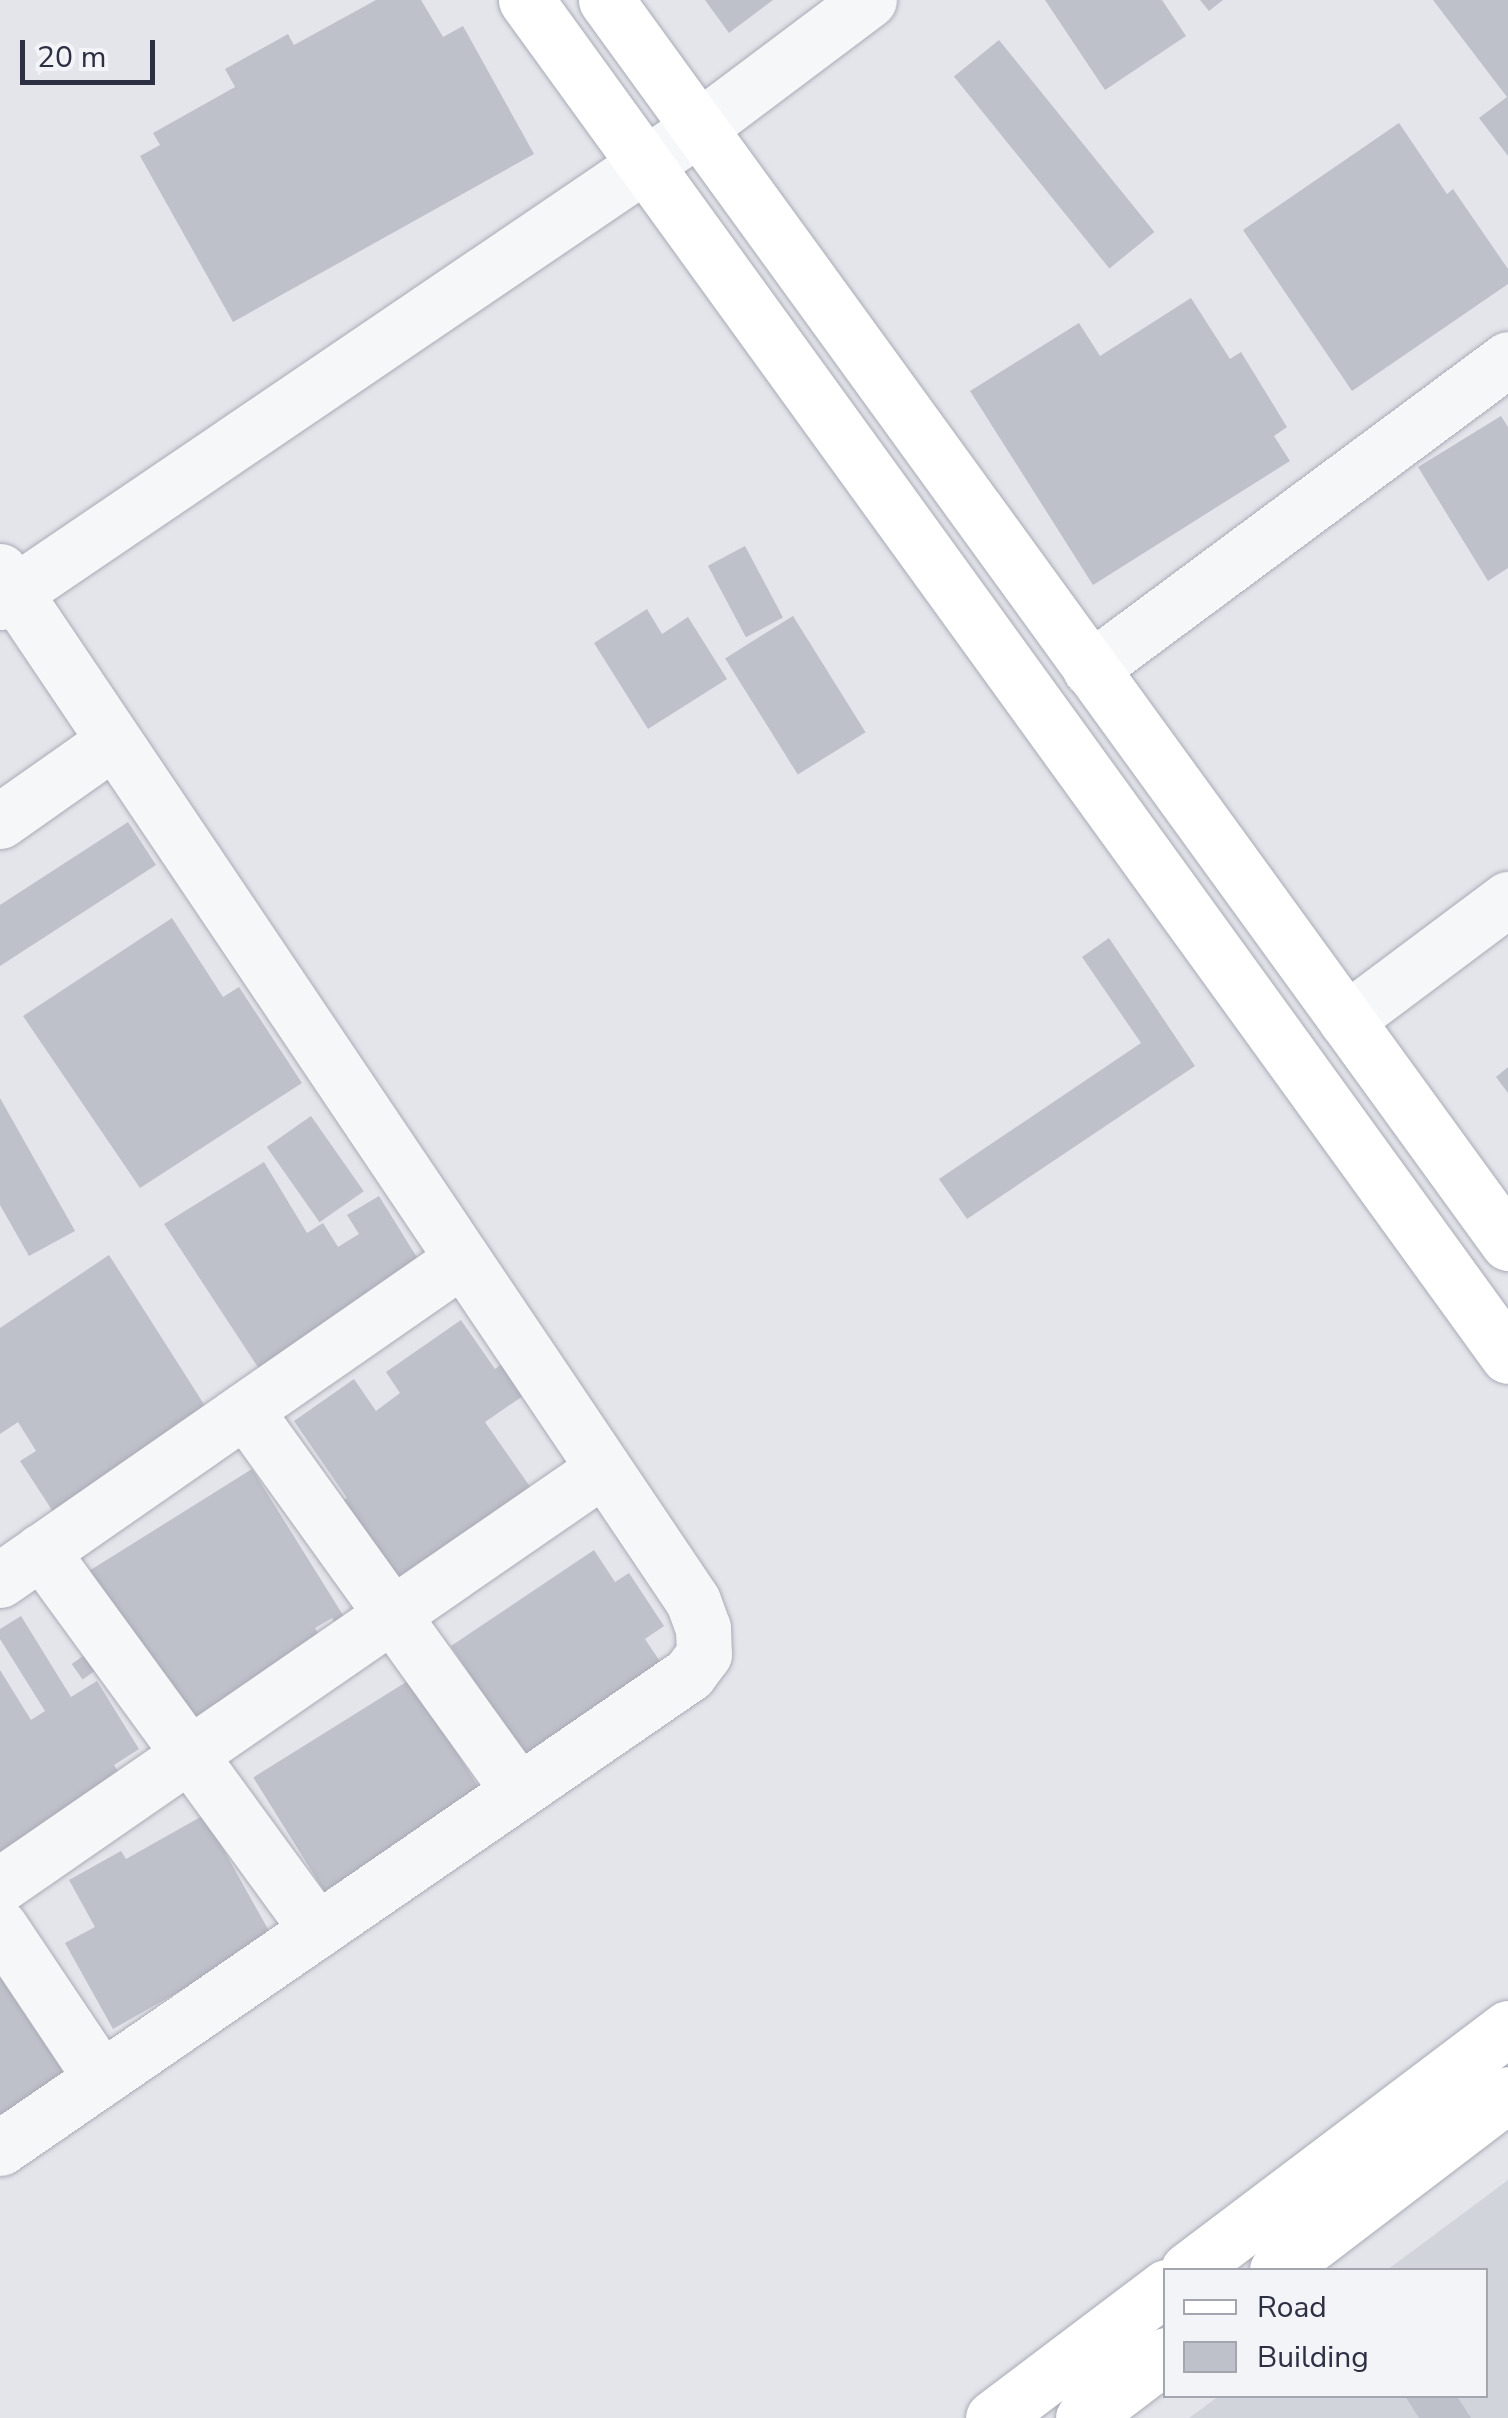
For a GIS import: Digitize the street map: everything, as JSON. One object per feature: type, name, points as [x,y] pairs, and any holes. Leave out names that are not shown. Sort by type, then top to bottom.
[{"type":"main road","points":[[526,0],[1508,1356]]},
{"type":"main road","points":[[606,0],[1508,1242]]},
{"type":"main road","points":[[1191,2268],[1508,2028]]},
{"type":"main road","points":[[1280,2268],[1508,2094]]},
{"type":"main road","points":[[992,2418],[1163,2289]]},
{"type":"main road","points":[[1083,2418],[1163,2357]]},
{"type":"street","points":[[0,2148],[689,1674],[704,1654],[703,1628],[693,1601],[114,740],[5,588],[697,129],[869,0]]},
{"type":"street","points":[[1090,669],[1508,359]]},
{"type":"street","points":[[0,820],[114,740]]},
{"type":"street","points":[[1346,1020],[1508,899]]},
{"type":"street","points":[[317,1930],[189,1755],[20,1566],[462,1258]]},
{"type":"street","points":[[245,1410],[519,1791]]},
{"type":"street","points":[[0,1885],[603,1470]]},
{"type":"street","points":[[0,1926],[101,2078]]},
{"type":"shaded area","points":[[1508,2180],[1508,2418],[1189,2418],[1216,2398],[1488,2398],[1488,2268],[1390,2268]]},
{"type":"building","points":[[376,0],[421,0],[443,37],[463,26],[534,154],[233,322],[140,156],[160,145],[153,133],[235,87],[225,69],[288,34],[294,45]]},
{"type":"building","points":[[705,0],[773,0],[729,33]]},
{"type":"building","points":[[1045,0],[1162,0],[1186,36],[1105,90]]},
{"type":"building","points":[[1200,0],[1223,0],[1209,11]]},
{"type":"building","points":[[1433,0],[1508,0],[1508,156],[1479,118],[1507,97]]},
{"type":"building","points":[[999,40],[1154,232],[1109,268],[954,77]]},
{"type":"building","points":[[1399,123],[1447,194],[1453,189],[1508,269],[1508,284],[1352,391],[1243,230]]},
{"type":"building","points":[[1191,298],[1230,359],[1241,352],[1287,427],[1274,436],[1290,461],[1093,585],[970,391],[1079,323],[1100,356]]},
{"type":"building","points":[[1501,416],[1508,427],[1508,568],[1488,581],[1418,467]]},
{"type":"building","points":[[745,546],[783,618],[746,637],[708,566]]},
{"type":"building","points":[[647,609],[662,634],[688,617],[727,679],[648,729],[594,643]]},
{"type":"building","points":[[793,616],[866,732],[798,775],[725,658]]},
{"type":"building","points":[[128,822],[156,865],[0,966],[0,905]]},
{"type":"building","points":[[172,918],[223,997],[239,987],[302,1083],[140,1188],[23,1016]]},
{"type":"building","points":[[1109,938],[1195,1066],[967,1219],[939,1179],[1141,1043],[1082,957]]},
{"type":"building","points":[[1508,1067],[1508,1093],[1496,1077]]},
{"type":"building","points":[[0,1098],[75,1231],[29,1256],[0,1205]]},
{"type":"building","points":[[311,1116],[364,1191],[320,1222],[267,1147]]},
{"type":"building","points":[[264,1162],[307,1233],[323,1223],[338,1247],[359,1234],[347,1215],[379,1196],[434,1285],[271,1387],[164,1224]]},
{"type":"building","points":[[109,1255],[221,1431],[65,1530],[20,1461],[36,1451],[18,1422],[0,1434],[0,1328]]},
{"type":"building","points":[[461,1320],[495,1369],[511,1357],[533,1389],[485,1422],[542,1504],[407,1597],[341,1501],[347,1498],[294,1421],[354,1379],[376,1411],[400,1393],[386,1372]]},
{"type":"building","points":[[252,1469],[356,1636],[347,1642],[332,1618],[315,1628],[334,1659],[198,1744],[89,1571]]},
{"type":"building","points":[[594,1550],[615,1582],[629,1573],[664,1626],[645,1639],[665,1669],[527,1761],[451,1646]]},
{"type":"building","points":[[21,1616],[71,1697],[97,1681],[139,1749],[114,1765],[132,1793],[0,1875],[0,1670],[31,1720],[45,1711],[0,1639],[0,1629]]},
{"type":"building","points":[[93,1649],[104,1665],[83,1679],[72,1664]]},
{"type":"building","points":[[411,1679],[487,1800],[329,1899],[253,1778]]},
{"type":"building","points":[[204,1815],[273,1938],[113,2029],[65,1943],[95,1927],[69,1880],[121,1851],[126,1859]]},
{"type":"building","points":[[0,1972],[65,2075],[0,2120]]},
{"type":"building","points":[[1406,2398],[1458,2398],[1471,2418],[1419,2418]]}]
